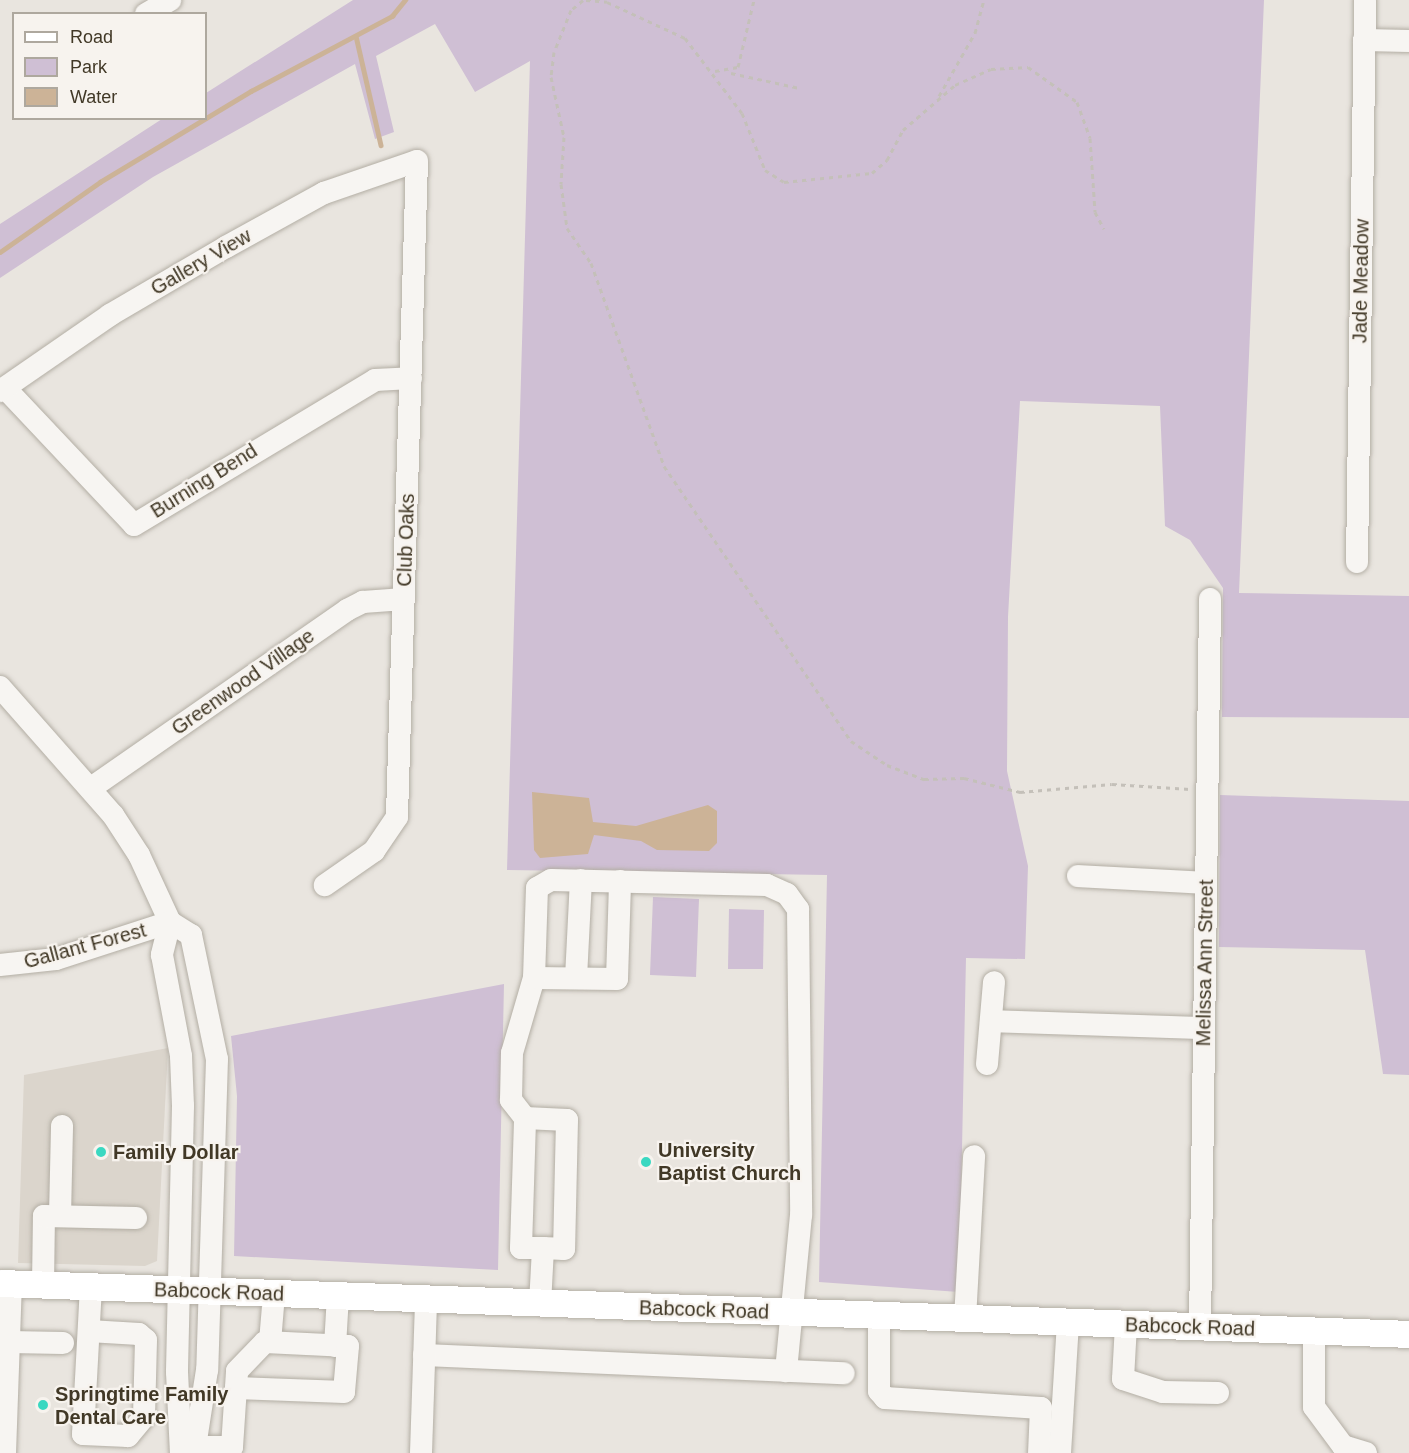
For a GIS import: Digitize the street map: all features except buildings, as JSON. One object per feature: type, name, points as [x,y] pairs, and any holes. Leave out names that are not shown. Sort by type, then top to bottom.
[{"type":"main road","name":"Babcock Road","points":[[6,1283],[1409,1334]]},
{"type":"street","points":[[149,12],[170,0]]},
{"type":"street","name":"Jade Meadow","points":[[1358,562],[1365,0]]},
{"type":"street","points":[[1364,40],[1409,40]]},
{"type":"street","name":"Club Oaks","points":[[325,885],[374,851],[397,817],[417,160]]},
{"type":"street","name":"Gallery View","points":[[3,389],[110,315],[226,247],[324,193],[417,160]]},
{"type":"street","name":"Burning Bend","points":[[3,389],[134,525],[375,380],[411,378]]},
{"type":"street","name":"Greenwood Village","points":[[91,788],[347,610],[363,602],[404,599]]},
{"type":"street","name":"Melissa Ann Street","points":[[1200,1328],[1210,599]]},
{"type":"street","points":[[0,687],[91,788],[139,855],[170,922],[191,935],[217,1059],[207,1370],[190,1451]]},
{"type":"street","points":[[1078,876],[1206,883]]},
{"type":"street","points":[[525,1118],[567,1120],[564,1249],[521,1248],[525,1118],[511,1100],[512,1053],[534,978],[537,888],[551,880],[767,885],[795,900],[801,985],[801,1215],[786,1371]]},
{"type":"street","points":[[576,978],[580,880]]},
{"type":"street","points":[[534,978],[617,979],[620,881]]},
{"type":"street","points":[[170,922],[162,955],[181,1056],[183,1106],[178,1291],[190,1451]]},
{"type":"street","name":"Gallant Forest","points":[[0,965],[56,958],[170,922]]},
{"type":"street","points":[[987,1064],[994,982]]},
{"type":"street","points":[[991,1021],[1204,1028]]},
{"type":"street","points":[[60,1216],[62,1126]]},
{"type":"street","points":[[965,1319],[974,1156]]},
{"type":"street","points":[[43,1285],[44,1216],[136,1218]]},
{"type":"street","points":[[540,1304],[543,1248]]},
{"type":"street","points":[[5,1453],[9,1342],[6,1283]]},
{"type":"street","points":[[88,1332],[139,1334],[146,1340],[144,1417],[129,1436],[84,1443],[88,1332],[91,1287]]},
{"type":"street","points":[[190,1451],[232,1447],[236,1379],[270,1342],[274,1294]]},
{"type":"street","points":[[335,1346],[338,1296]]},
{"type":"street","points":[[421,1453],[426,1300]]},
{"type":"street","points":[[879,1316],[879,1391],[885,1398],[1041,1408],[1039,1453]]},
{"type":"street","points":[[1060,1453],[1068,1323]]},
{"type":"street","points":[[1126,1325],[1123,1379],[1163,1392],[1218,1393]]},
{"type":"street","points":[[1314,1331],[1314,1407],[1343,1446],[1366,1453]]},
{"type":"street","points":[[9,1342],[63,1343]]},
{"type":"street","points":[[207,1370],[236,1379],[344,1392],[348,1346],[270,1342]]},
{"type":"street","points":[[424,1355],[844,1373]]},
{"type":"path","points":[[1104,229],[1095,212],[1086,123],[1077,102],[1057,83],[1028,67],[991,69],[968,76],[938,98],[903,130],[886,160],[872,173],[784,182],[765,170],[742,113],[714,71],[686,38],[607,2],[584,0],[571,10],[554,52],[551,77],[564,137],[561,184],[567,228],[591,263],[664,466],[851,741],[887,765],[924,779],[964,778],[1020,792],[1112,784],[1207,791]]},
{"type":"path","points":[[731,73],[741,61],[754,0]]},
{"type":"path","points":[[938,98],[975,33],[984,0]]},
{"type":"path","points":[[714,71],[799,88]]},
{"type":"shaded area","points":[[168,1048],[157,1261],[145,1266],[18,1263],[24,1075]]},
{"type":"green space","points":[[353,0],[1264,0],[1239,593],[1409,596],[1409,718],[1222,717],[1223,588],[1190,540],[1165,526],[1160,406],[1020,401],[1008,617],[1007,771],[1028,866],[1025,959],[966,958],[959,1292],[819,1282],[827,875],[507,870],[530,61],[475,92],[435,24],[376,56],[394,132],[375,139],[355,64],[153,177],[0,278],[0,224],[160,120],[207,120],[207,92]]},
{"type":"green space","points":[[1220,795],[1409,801],[1409,1075],[1383,1074],[1365,950],[1219,947]]},
{"type":"green space","points":[[653,897],[699,899],[696,977],[650,975]]},
{"type":"green space","points":[[729,909],[764,910],[763,969],[728,969]]},
{"type":"green space","points":[[504,984],[498,1270],[234,1256],[237,1096],[231,1036]]},
{"type":"water","points":[[532,792],[589,798],[593,822],[636,826],[708,805],[717,811],[717,843],[709,851],[657,850],[641,841],[594,835],[588,854],[540,858],[534,850]]},
{"type":"waterway","points":[[207,118],[251,91],[392,16],[405,0]]},
{"type":"waterway","points":[[356,36],[381,145]]},
{"type":"waterway","points":[[0,252],[100,182],[203,120]]},
{"type":"place","name":"Family Dollar","points":[[101,1152]]},
{"type":"place","name":"University Baptist Church","points":[[646,1162]]},
{"type":"place","name":"Springtime Family Dental Care","points":[[43,1405]]}]
